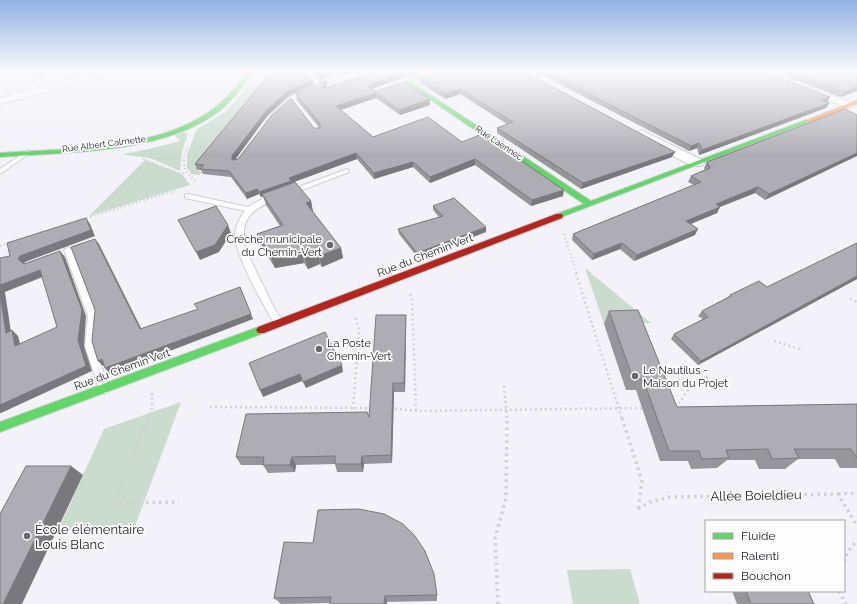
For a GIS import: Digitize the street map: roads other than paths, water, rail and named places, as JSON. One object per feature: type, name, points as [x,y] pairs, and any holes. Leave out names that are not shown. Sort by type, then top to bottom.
[{"type":"street","name":"Rue Albert Calmette","points":[[0,155],[134,141],[168,133],[194,123],[220,106],[226,99]]},
{"type":"street","name":"Rue Laennec","points":[[433,99],[590,204]]},
{"type":"street","points":[[833,99],[852,106]]},
{"type":"street","name":"Rue du Chemin Vert","points":[[0,428],[404,276],[697,163],[852,106]]},
{"type":"street","points":[[633,130],[697,163]]},
{"type":"lane","points":[[265,125],[278,110],[291,99]]},
{"type":"lane","points":[[293,99],[318,131]]},
{"type":"lane","name":"Rue Albert Calmette","points":[[0,172],[28,152]]},
{"type":"lane","points":[[279,323],[241,248],[239,232],[243,220],[249,210],[260,202],[347,171]]},
{"type":"lane","points":[[188,196],[249,210]]},
{"type":"lane","points":[[69,250],[93,316],[90,346],[104,389]]},
{"type":"place","name":"Crèche municipale du Chemin-Vert","points":[[330,245]]},
{"type":"place","name":"La Poste Chemin-Vert","points":[[319,349]]},
{"type":"place","name":"Le Nautilus - Maison du Projet","points":[[635,376]]},
{"type":"place","name":"École élémentaire Louis Blanc","points":[[27,536]]}]
